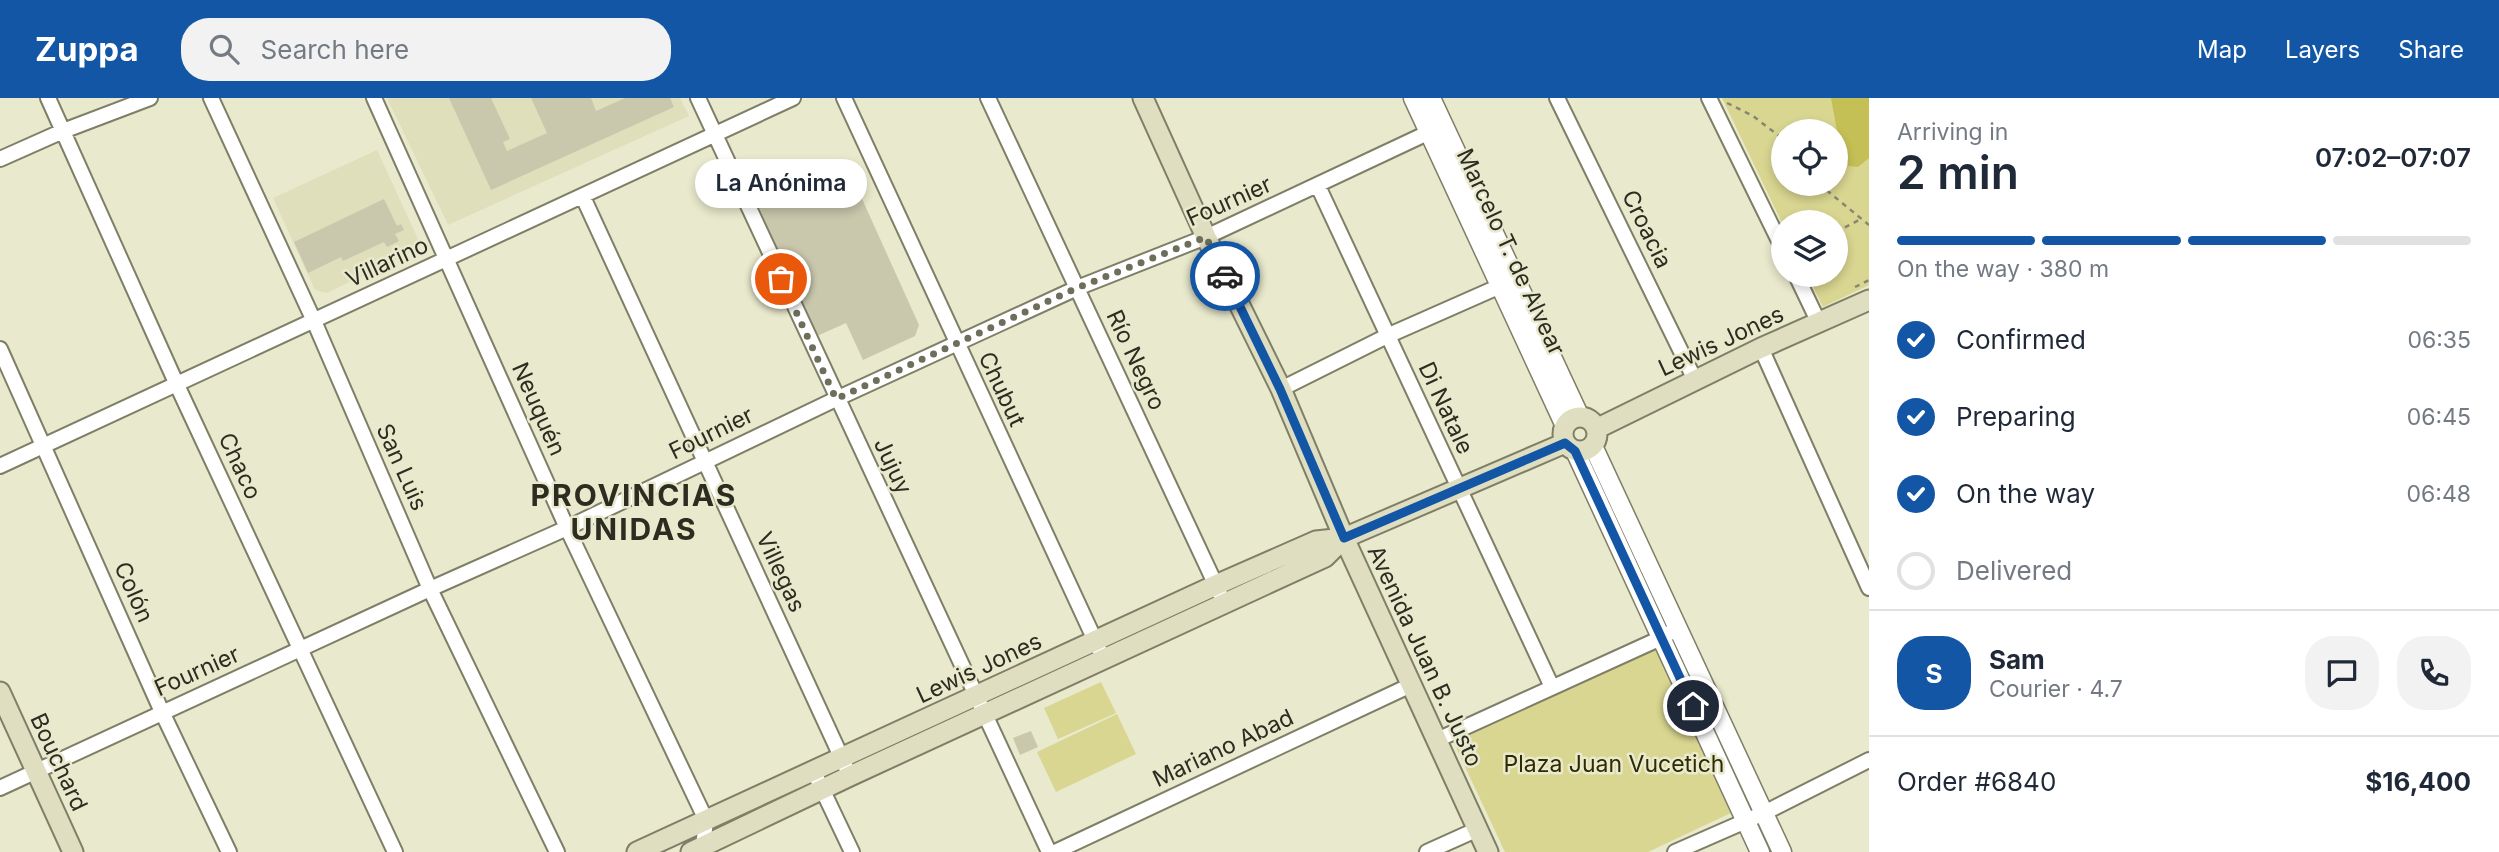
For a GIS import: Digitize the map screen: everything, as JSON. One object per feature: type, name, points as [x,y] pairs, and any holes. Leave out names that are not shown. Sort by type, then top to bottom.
[{"type":"main road","name":"Avenida Juan B. Justo","points":[[1143,98],[1206,237],[1280,389],[1344,538],[1488,852]]},
{"type":"main road","name":"Lewis Jones","points":[[845,768],[976,696],[1216,584],[1316,541],[1344,538],[1579,435],[1869,300]]},
{"type":"main road","name":"Lewis Jones","points":[[637,852],[706,820],[818,780],[985,714],[1325,557],[1344,538]]},
{"type":"main road","name":"Bouchard","points":[[0,692],[73,852]]},
{"type":"main road","name":"Lewis Jones","points":[[700,850],[818,780]]},
{"type":"street","name":"Chaco","points":[[48,98],[177,384],[395,852]]},
{"type":"street","points":[[0,159],[63,131],[150,98]]},
{"type":"street","name":"San Luis","points":[[211,98],[314,321],[430,589],[557,852]]},
{"type":"street","name":"Neuquén","points":[[374,98],[567,528],[706,820]]},
{"type":"street","name":"Jujuy","points":[[698,98],[1049,852]]},
{"type":"street","name":"Villarino","points":[[0,466],[793,98]]},
{"type":"street","name":"Chubut","points":[[844,98],[1104,661]]},
{"type":"street","name":"Río Negro","points":[[988,98],[1226,604]]},
{"type":"street","name":"Croacia","points":[[1557,98],[1695,380]]},
{"type":"street","name":"Marcelo T. de Alvear","points":[[1427,101],[1436,129],[1507,283],[1579,435],[1678,628],[1782,852]]},
{"type":"street","points":[[1711,102],[1771,224]]},
{"type":"street","name":"Fournier","points":[[0,788],[567,528],[836,399],[1077,288],[1206,237],[1436,129]]},
{"type":"street","name":"Di Natale","points":[[1318,186],[1552,687]]},
{"type":"street","name":"Villegas","points":[[583,197],[845,768]]},
{"type":"street","points":[[1280,389],[1387,336],[1507,283]]},
{"type":"street","points":[[1802,287],[1819,323]]},
{"type":"street","points":[[1761,348],[1869,588]]},
{"type":"street","name":"Colón","points":[[0,349],[162,712],[229,852]]},
{"type":"street","name":"Marcelo T. de Alvear","points":[[1579,435],[1661,638],[1760,852]]},
{"type":"street","points":[[1437,740],[1678,628]]},
{"type":"street","name":"Mariano Abad","points":[[1055,852],[1411,685]]},
{"type":"street","points":[[1675,852],[1764,813],[1869,760]]},
{"type":"street","points":[[818,780],[852,852]]},
{"type":"street","points":[[700,850],[706,820]]},
{"type":"street","points":[[1427,852],[1478,829]]},
{"type":"path","points":[[1711,102],[1732,104],[1771,130]]},
{"type":"path","points":[[1833,196],[1869,225]]},
{"type":"path","points":[[1848,226],[1861,219]]},
{"type":"shaded area","points":[[387,98],[680,98],[689,116],[448,225]]},
{"type":"shaded area","points":[[1831,98],[1869,98],[1869,158],[1858,167],[1848,166],[1848,119],[1835,119]]},
{"type":"shaded area","points":[[377,150],[418,239],[414,251],[327,293],[315,290],[273,198]]},
{"type":"green space","points":[[1722,98],[1869,98],[1869,285],[1823,307],[1813,287],[1848,287],[1848,210],[1776,210]]},
{"type":"green space","points":[[1592,463],[1662,612],[1659,614],[1589,464]]},
{"type":"green space","points":[[1677,644],[1753,806],[1750,808],[1673,646]]},
{"type":"green space","name":"Plaza Juan Vucetich","points":[[1656,647],[1733,812],[1648,852],[1505,852],[1453,741]]},
{"type":"green space","points":[[1101,682],[1116,713],[1058,739],[1044,708]]},
{"type":"green space","points":[[1117,714],[1136,754],[1056,792],[1037,752]]},
{"type":"green space","points":[[799,785],[802,792],[718,831],[715,825]]},
{"type":"building","points":[[449,98],[491,98],[510,139],[503,142],[507,151],[547,133],[531,98],[591,98],[596,111],[625,98],[670,98],[674,107],[491,190]]},
{"type":"building","points":[[844,159],[919,325],[915,336],[863,360],[846,323],[817,336],[758,205],[819,177],[816,172]]},
{"type":"building","points":[[384,199],[397,226],[401,224],[404,230],[395,234],[399,241],[387,247],[384,242],[343,261],[341,257],[308,273],[294,242]]},
{"type":"building","points":[[1031,731],[1038,747],[1020,755],[1013,738]]},
{"type":"way so far","points":[[781,279],[836,399],[1077,288],[1206,237],[1225,276]]},
{"type":"place","name":"La Anónima","points":[[781,279]]},
{"type":"district","name":"PROVINCIAS UNIDAS","points":[[634,512]]},
{"type":"route","points":[[1225,276],[1280,389],[1344,538],[1565,443],[1575,451],[1693,706]]}]
